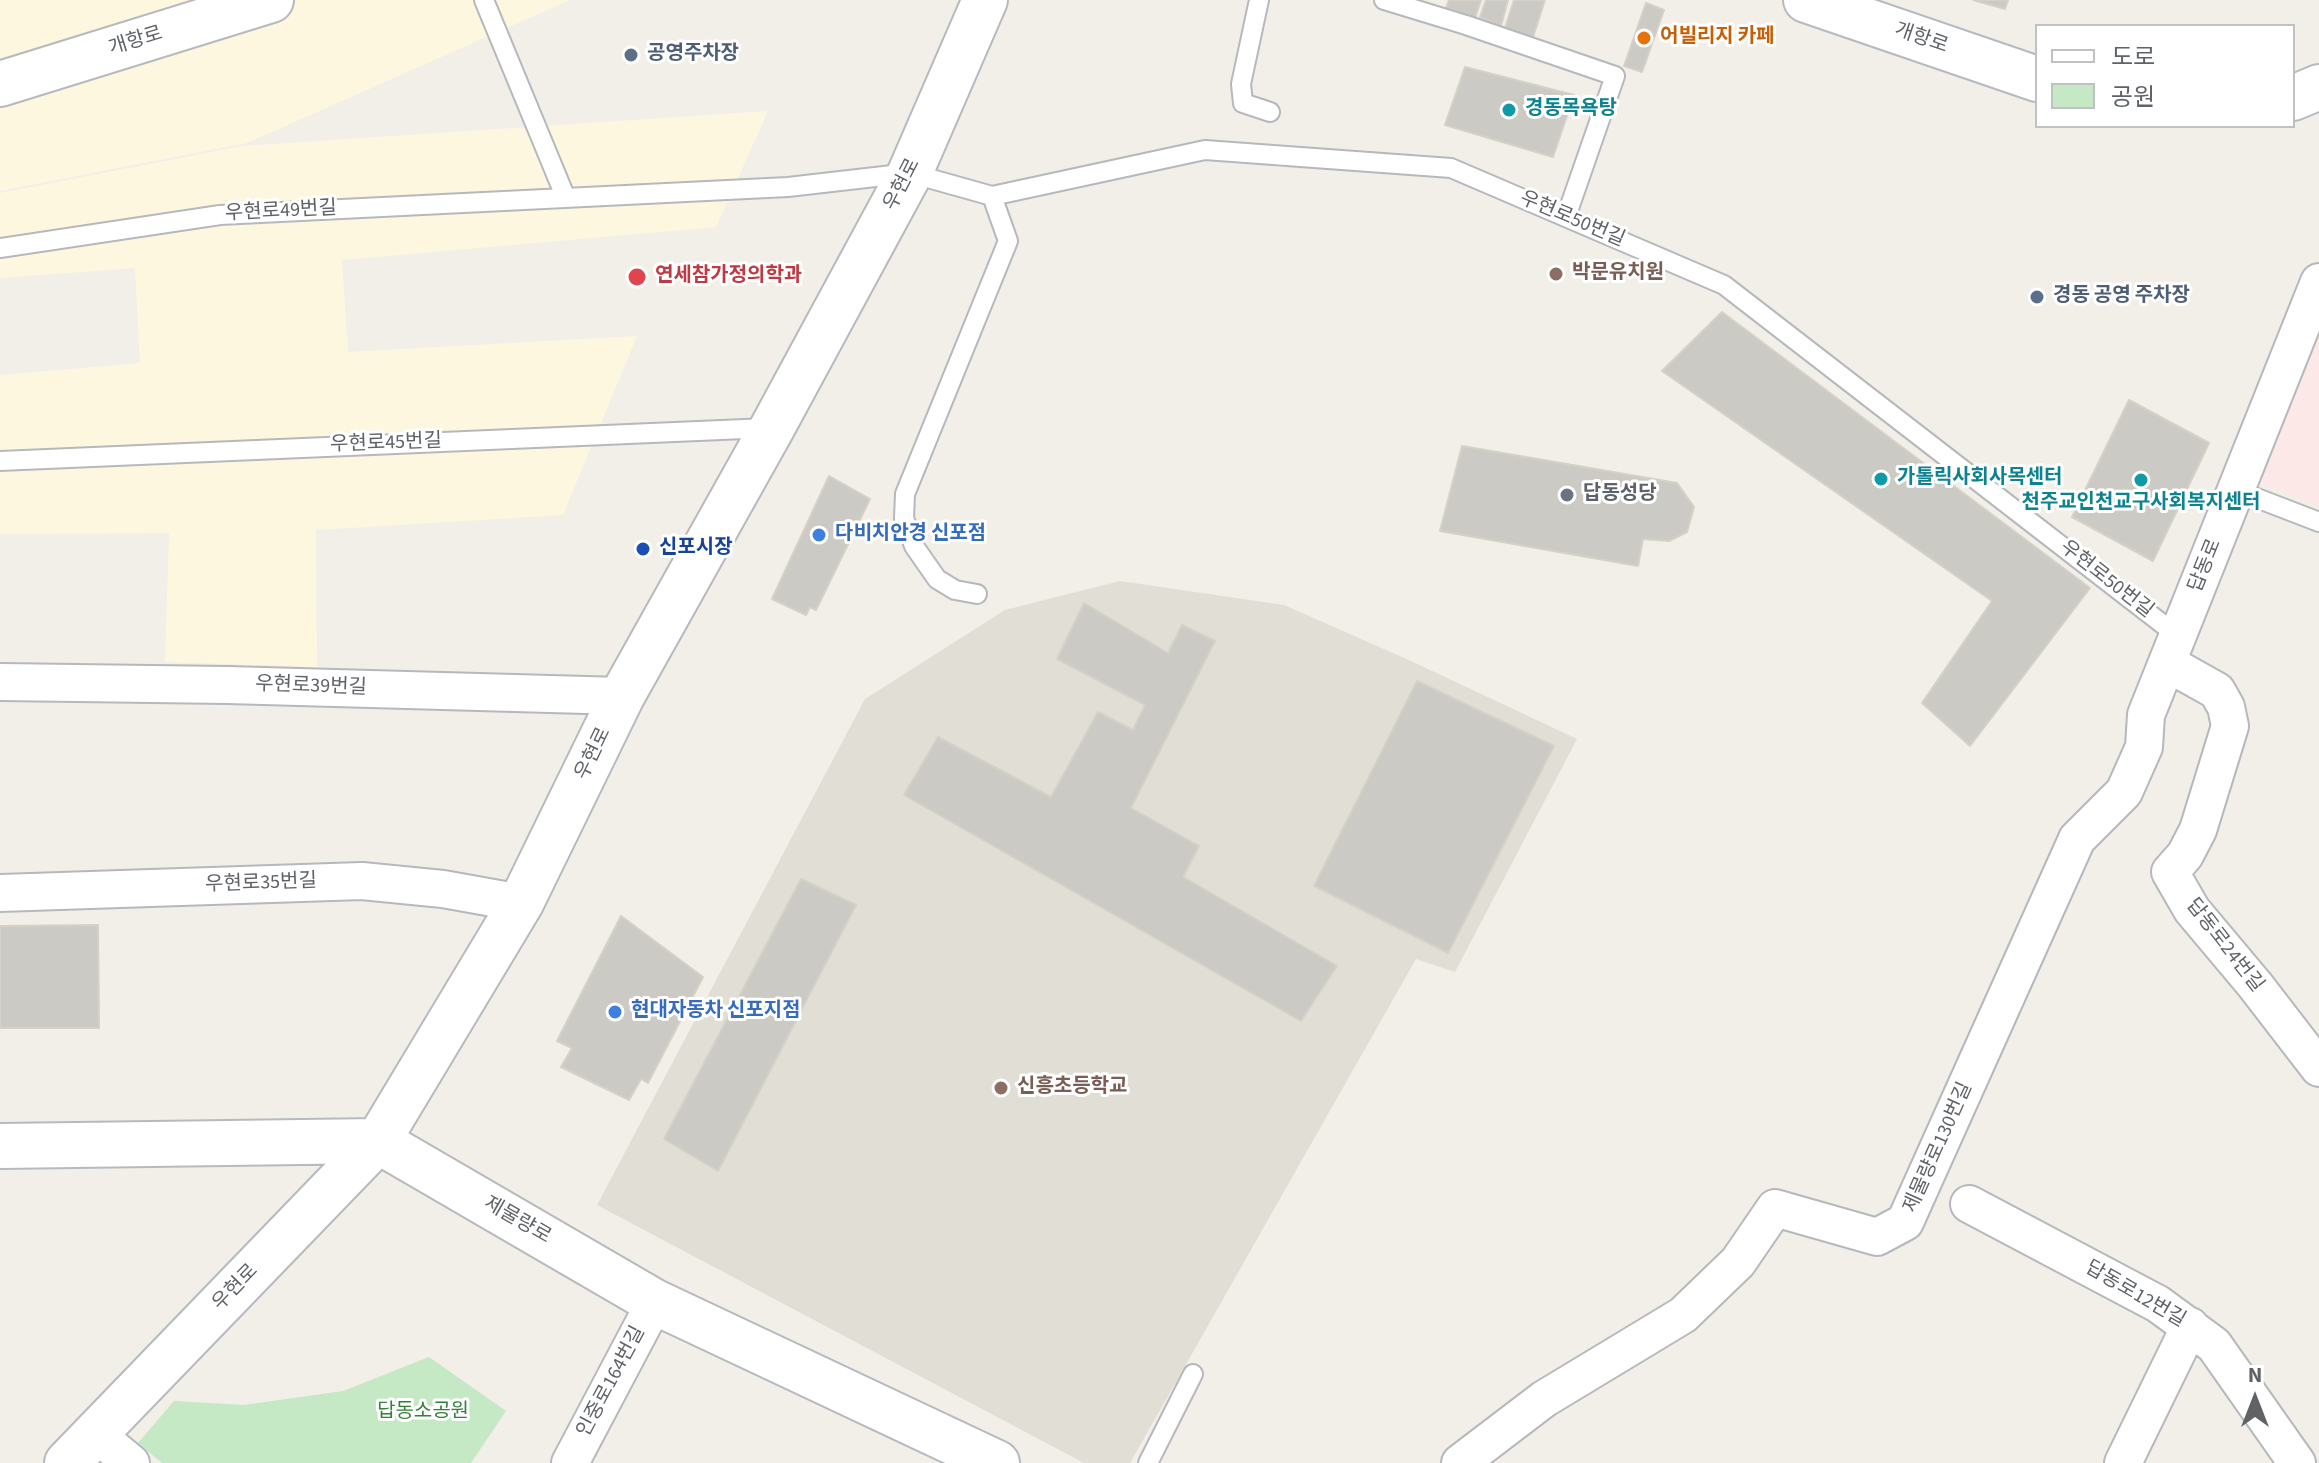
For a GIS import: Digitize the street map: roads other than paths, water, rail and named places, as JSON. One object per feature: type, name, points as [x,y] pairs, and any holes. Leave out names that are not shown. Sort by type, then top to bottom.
[{"type":"street","name":"개항로","points":[[0,84],[271,0]]},
{"type":"street","name":"우현로","points":[[131,1463],[81,1448],[378,1141],[521,903],[622,696],[910,173],[985,0]]},
{"type":"street","name":"개항로","points":[[1806,0],[2035,78]]},
{"type":"street","points":[[2295,97],[2319,87]]},
{"type":"street","name":"답동로","points":[[2146,715],[2319,282]]},
{"type":"street","name":"답동로24번길","points":[[2173,650],[2217,691],[2226,707],[2230,726],[2198,830],[2185,855],[2170,872],[2192,910],[2319,1068]]},
{"type":"street","name":"우현로39번길","points":[[0,682],[622,696]]},
{"type":"street","name":"제물량로130번길","points":[[1460,1463],[1544,1399],[1683,1315],[1738,1262],[1775,1208],[1877,1237],[1905,1222],[2077,839],[2124,792],[2144,747],[2146,715]]},
{"type":"street","name":"우현로35번길","points":[[0,893],[362,881],[443,889],[521,903]]},
{"type":"street","points":[[0,1146],[378,1141]]},
{"type":"street","name":"제물량로","points":[[378,1141],[655,1302],[994,1462]]},
{"type":"street","name":"답동로12번길","points":[[1969,1204],[2158,1304],[2190,1326],[2214,1345],[2297,1463]]},
{"type":"street","name":"인중로164번길","points":[[570,1463],[655,1302]]},
{"type":"street","points":[[2123,1463],[2190,1326]]},
{"type":"lane","points":[[484,0],[565,196]]},
{"type":"lane","points":[[1259,0],[1241,84],[1243,103],[1270,112]]},
{"type":"lane","points":[[1384,0],[1615,76],[1566,217]]},
{"type":"lane","name":"우현로50번길","points":[[992,196],[1205,150],[1451,168],[1724,285],[2173,650]]},
{"type":"lane","points":[[910,173],[992,196],[1008,241],[905,494],[904,518],[914,546],[937,579],[955,590],[977,594]]},
{"type":"lane","name":"우현로49번길","points":[[0,248],[220,215],[788,187],[910,173]]},
{"type":"lane","name":"우현로45번길","points":[[0,461],[772,428]]},
{"type":"lane","points":[[2236,490],[2319,522]]},
{"type":"lane","points":[[1148,1463],[1193,1374]]},
{"type":"place","name":"어빌리지 카페","points":[[1644,38]]},
{"type":"place","name":"공영주차장","points":[[631,55]]},
{"type":"place","name":"경동목욕탕","points":[[1509,110]]},
{"type":"place","name":"박문유치원","points":[[1556,274]]},
{"type":"place","name":"연세참가정의학과","points":[[637,277]]},
{"type":"place","name":"경동 공영 주차장","points":[[2037,297]]},
{"type":"place","name":"가톨릭사회사목센터","points":[[1881,479]]},
{"type":"place","name":"천주교인천교구사회복지센터","points":[[2141,480]]},
{"type":"place","name":"답동성당","points":[[1567,495]]},
{"type":"place","name":"다비치안경 신포점","points":[[819,535]]},
{"type":"place","name":"신포시장","points":[[643,549]]},
{"type":"place","name":"현대자동차 신포지점","points":[[615,1012]]},
{"type":"place","name":"신흥초등학교","points":[[1001,1088]]},
{"type":"park label","name":"답동소공원","points":[[423,1413]]}]
